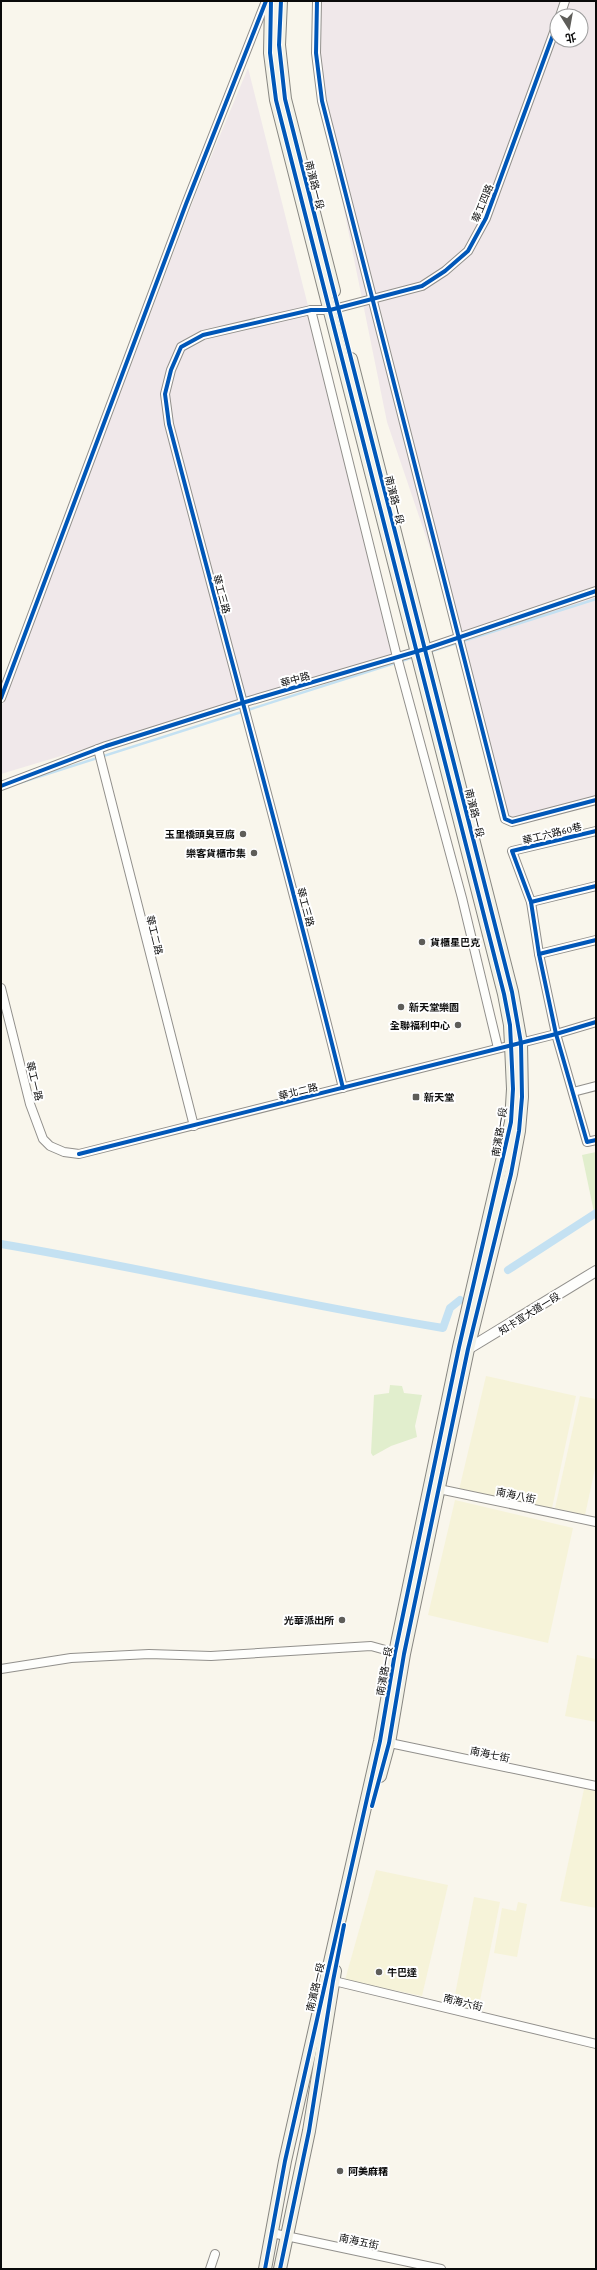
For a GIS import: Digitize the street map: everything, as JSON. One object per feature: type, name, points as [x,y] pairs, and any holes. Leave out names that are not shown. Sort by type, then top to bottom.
[{"type":"main road","name":"南濱路一段","points":[[271,1],[270,53],[276,100],[334,308]]},
{"type":"main road","name":"南濱路一段","points":[[265,2269],[285,2160],[385,1742],[400,1654],[464,1348],[511,1174],[519,1131],[522,1097],[516,1044],[510,1025],[504,994],[421,650],[334,308],[285,99],[279,45],[281,1]]},
{"type":"main road","name":"南濱路一段","points":[[280,2269],[309,2131],[329,1980]]},
{"type":"street","points":[[1,698],[178,225],[266,1]]},
{"type":"street","points":[[317,1],[316,53],[322,101],[374,298],[505,819],[512,822],[596,800]]},
{"type":"street","name":"華工四路","points":[[334,308],[422,286],[468,251],[486,218],[549,46]]},
{"type":"street","name":"華工三路","points":[[334,308],[311,310],[203,335],[181,347],[171,370],[165,394],[169,424],[242,703],[302,922],[343,1088]]},
{"type":"street","points":[[311,310],[397,656],[462,898],[498,1048]]},
{"type":"street","name":"華中路","points":[[2,788],[98,749],[242,703],[421,650],[596,591]]},
{"type":"street","name":"華工二路","points":[[98,749],[194,1126]]},
{"type":"street","name":"華工六路60巷","points":[[530,902],[512,851],[596,831]]},
{"type":"street","points":[[596,886],[530,902],[539,954],[556,1034],[587,1142],[596,1140]]},
{"type":"street","points":[[539,954],[596,940]]},
{"type":"street","name":"華工一路","points":[[1,988],[30,1104],[43,1139],[50,1146],[64,1152],[79,1154]]},
{"type":"street","name":"華北二路","points":[[79,1154],[556,1034],[596,1022]]},
{"type":"street","points":[[573,1092],[596,1086]]},
{"type":"street","name":"知卡宣大道一段","points":[[464,1348],[596,1271]]},
{"type":"street","name":"南海八街","points":[[435,1488],[596,1522]]},
{"type":"street","points":[[1,1669],[71,1658],[149,1654],[211,1656],[371,1646],[400,1654]]},
{"type":"street","name":"南海七街","points":[[385,1742],[596,1786]]},
{"type":"street","name":"南海六街","points":[[329,1980],[596,2044]]},
{"type":"street","name":"南海五街","points":[[272,2233],[441,2269]]},
{"type":"street","points":[[210,2269],[214,2254]]},
{"type":"shaded area","points":[[317,1],[596,1],[596,800],[505,819],[460,637],[387,422],[322,101]]},
{"type":"shaded area","points":[[248,68],[396,655],[1,774],[1,708],[196,193]]},
{"type":"shaded area","points":[[486,1376],[576,1396],[552,1508],[459,1490]]},
{"type":"shaded area","points":[[580,1396],[596,1399],[596,1464],[585,1515],[555,1508]]},
{"type":"shaded area","points":[[455,1500],[573,1528],[548,1643],[428,1615]]},
{"type":"shaded area","points":[[577,1655],[596,1659],[596,1722],[565,1716]]},
{"type":"shaded area","points":[[584,1789],[596,1791],[596,1908],[560,1901]]},
{"type":"shaded area","points":[[376,1870],[448,1885],[422,1996],[345,1980]]},
{"type":"shaded area","points":[[474,1897],[500,1902],[477,2015],[452,2010]]},
{"type":"shaded area","points":[[518,1902],[527,1904],[517,1957],[494,1953],[502,1908],[516,1911]]},
{"type":"green space","points":[[596,1152],[596,1217],[595,1217],[582,1155]]},
{"type":"green space","points":[[390,1385],[402,1386],[404,1393],[422,1395],[415,1426],[417,1437],[391,1446],[373,1456],[371,1453],[374,1395],[389,1393]]},
{"type":"waterway","points":[[429,652],[596,599]]},
{"type":"waterway","points":[[19,783],[414,657]]},
{"type":"waterway","points":[[508,1270],[596,1213]]},
{"type":"waterway","points":[[1,1244],[112,1264],[388,1319],[443,1328],[450,1308],[460,1300]]},
{"type":"cycle path","points":[[1,698],[186,204],[266,1]]},
{"type":"cycle path","points":[[265,2269],[285,2161],[380,1741],[395,1653],[459,1347],[511,1122],[513,1089],[510,1025],[504,994],[276,100],[270,53],[271,1]]},
{"type":"cycle path","points":[[281,1],[279,45],[285,99],[512,992],[521,1043],[522,1097],[519,1131],[511,1174],[468,1349],[404,1654],[389,1743],[372,1806]]},
{"type":"cycle path","points":[[317,1],[316,53],[322,101],[505,819],[512,822],[596,800]]},
{"type":"cycle path","points":[[343,1088],[279,839],[169,424],[165,394],[171,370],[181,347],[203,335],[311,310],[330,310],[422,286],[445,271],[468,251],[486,218],[549,46]]},
{"type":"cycle path","points":[[1,786],[106,746],[242,703],[425,649],[596,591]]},
{"type":"cycle path","points":[[596,831],[512,851],[531,902],[539,954],[556,1034],[587,1142],[596,1140]]},
{"type":"cycle path","points":[[531,902],[596,886]]},
{"type":"cycle path","points":[[539,954],[596,940]]},
{"type":"cycle path","points":[[79,1154],[556,1034],[596,1022]]},
{"type":"cycle path","points":[[280,2269],[309,2131],[333,1981],[344,1925]]},
{"type":"place","name":"玉里橋頭臭豆腐","points":[[243,834]]},
{"type":"place","name":"樂客貨櫃市集","points":[[254,853]]},
{"type":"place","name":"貨櫃星巴克","points":[[422,942]]},
{"type":"place","name":"新天堂樂園","points":[[401,1007]]},
{"type":"place","name":"全聯福利中心","points":[[458,1025]]},
{"type":"place","name":"新天堂","points":[[416,1097]]},
{"type":"place","name":"光華派出所","points":[[342,1620]]},
{"type":"place","name":"牛巴達","points":[[379,1972]]},
{"type":"place","name":"阿美麻糬","points":[[340,2171]]}]
